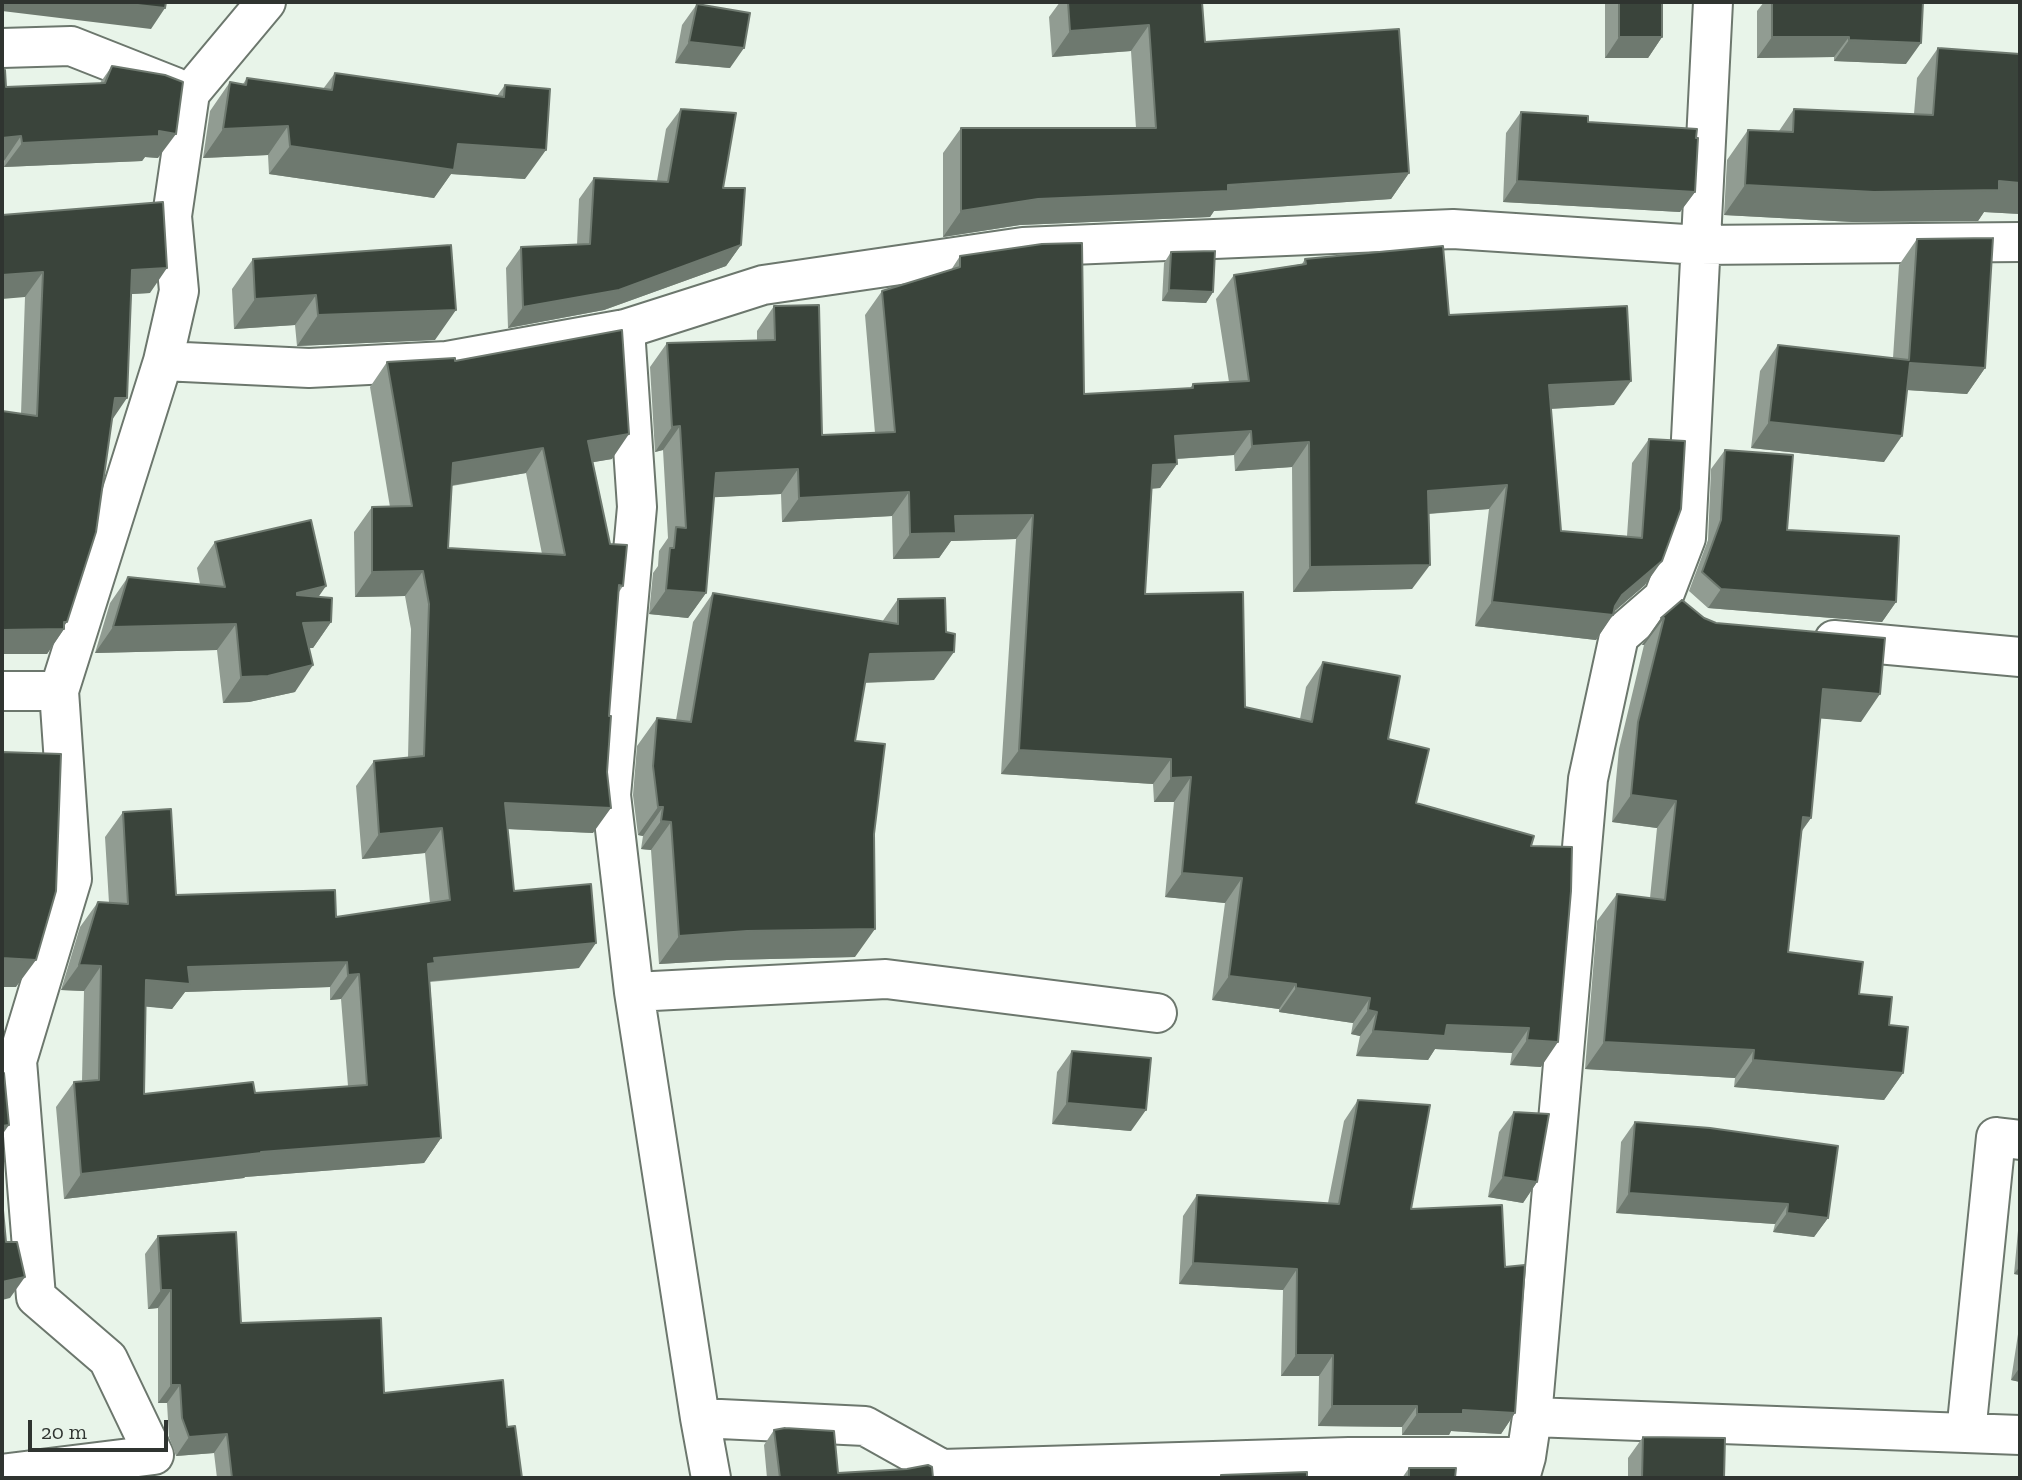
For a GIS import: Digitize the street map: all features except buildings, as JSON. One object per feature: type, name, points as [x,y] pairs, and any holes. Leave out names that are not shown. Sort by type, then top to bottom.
[{"type":"street","points":[[2,1474],[154,1455],[108,1359],[36,1297],[17,1061],[72,879],[59,691],[163,362],[179,291],[172,216],[190,93],[266,2]]},
{"type":"street","points":[[700,1418],[865,1426],[943,1474],[1349,1457],[1523,1468],[1532,1417],[1588,779],[1619,636],[1677,609],[1686,538],[1713,2]]},
{"type":"street","points":[[2,48],[71,46],[190,93]]},
{"type":"street","points":[[163,362],[309,368],[447,361],[625,330],[763,285],[1023,247],[1453,229],[1700,244],[2020,242]]},
{"type":"street","points":[[625,330],[637,506],[611,795],[634,992],[711,1478]]},
{"type":"street","points":[[1806,638],[2020,657]]},
{"type":"street","points":[[2,691],[59,691]]},
{"type":"street","points":[[634,992],[886,979],[1157,1013]]},
{"type":"street","points":[[1966,1433],[1996,1137],[2020,1140]]},
{"type":"street","points":[[1532,1417],[2020,1435]]}]
